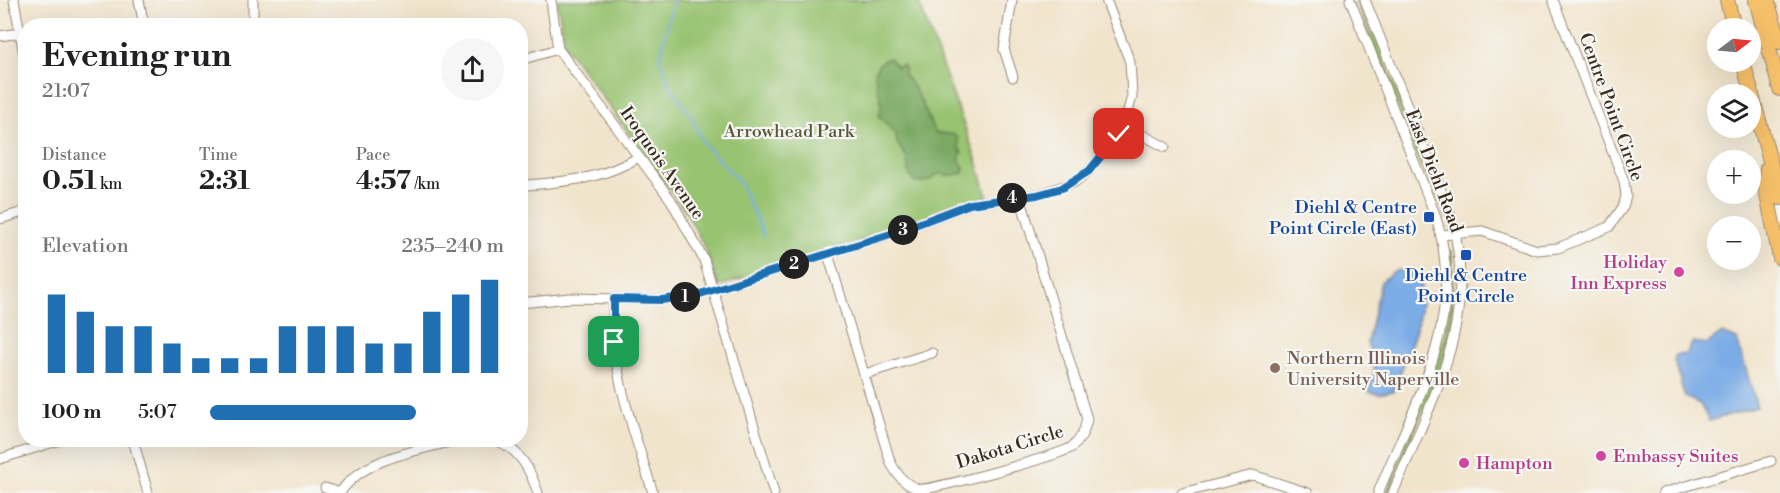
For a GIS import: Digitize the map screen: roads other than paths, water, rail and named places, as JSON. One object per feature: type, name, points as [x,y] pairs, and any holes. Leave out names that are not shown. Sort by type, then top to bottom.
[{"type":"highway","points":[[1726,0],[1731,18]]},
{"type":"highway","points":[[1756,0],[1780,89]]},
{"type":"highway","points":[[1767,0],[1780,42]]},
{"type":"highway","points":[[1746,72],[1780,198]]},
{"type":"highway","points":[[1768,155],[1767,189],[1780,258]]},
{"type":"street","points":[[14,0],[18,22]]},
{"type":"street","points":[[139,0],[142,18]]},
{"type":"street","points":[[253,0],[254,18]]},
{"type":"street","name":"Iroquois Avenue","points":[[550,0],[558,49],[685,222],[704,260],[774,493]]},
{"type":"street","points":[[1012,0],[1005,49],[1013,77]]},
{"type":"street","points":[[528,302],[570,298],[662,300],[713,289],[894,233],[970,204],[1050,192],[1073,183],[1094,165],[1124,125],[1132,96],[1132,74],[1106,0]]},
{"type":"street","name":"East Diehl Road","points":[[1350,0],[1442,235],[1447,271],[1443,326],[1378,493]]},
{"type":"street","name":"East Diehl Road","points":[[1365,0],[1456,233],[1462,289],[1454,344],[1393,493]]},
{"type":"street","name":"Centre Point Circle","points":[[1442,235],[1482,231],[1533,249],[1549,250],[1604,230],[1616,220],[1623,207],[1626,196],[1623,181],[1553,0]]},
{"type":"street","points":[[0,36],[18,33]]},
{"type":"street","points":[[528,58],[558,49]]},
{"type":"street","points":[[1124,125],[1165,147]]},
{"type":"street","points":[[528,185],[588,179],[614,170],[639,157]]},
{"type":"street","name":"Dakota Circle","points":[[828,254],[890,461],[902,480],[917,488],[925,489],[1062,452],[1074,446],[1083,432],[1086,419],[1020,197]]},
{"type":"street","points":[[0,219],[18,213]]},
{"type":"street","points":[[614,299],[614,342],[618,373],[653,493]]},
{"type":"street","points":[[865,374],[932,353]]},
{"type":"street","points":[[0,459],[38,447]]},
{"type":"street","points":[[135,447],[148,493]]},
{"type":"street","points":[[325,488],[340,493],[364,469],[435,447]]},
{"type":"street","points":[[509,447],[525,461],[537,493]]},
{"type":"street","points":[[1663,493],[1771,461]]},
{"type":"street","points":[[1182,493],[1253,475],[1308,493]]},
{"type":"water","points":[[1414,269],[1420,280],[1422,294],[1416,329],[1410,347],[1393,391],[1379,394],[1369,392],[1375,367],[1371,365],[1372,355],[1367,343],[1381,282],[1394,271]]},
{"type":"water","points":[[1722,333],[1737,339],[1757,407],[1709,421],[1700,404],[1685,397],[1674,360],[1676,355],[1686,354],[1693,342],[1707,344]]},
{"type":"waterway","points":[[673,0],[660,56],[667,81],[692,118],[703,143],[739,181],[764,236]]},
{"type":"place","name":"Diehl & Centre Point Circle (East)","points":[[1429,217]]},
{"type":"place","name":"Diehl & Centre Point Circle","points":[[1466,255]]},
{"type":"place","name":"Holiday Inn Express","points":[[1679,272]]},
{"type":"place","name":"Northern Illinois University Naperville","points":[[1275,368]]},
{"type":"place","name":"Embassy Suites","points":[[1601,456]]},
{"type":"place","name":"Hampton","points":[[1464,463]]},
{"type":"park label","name":"Arrowhead Park","points":[[789,131]]}]
